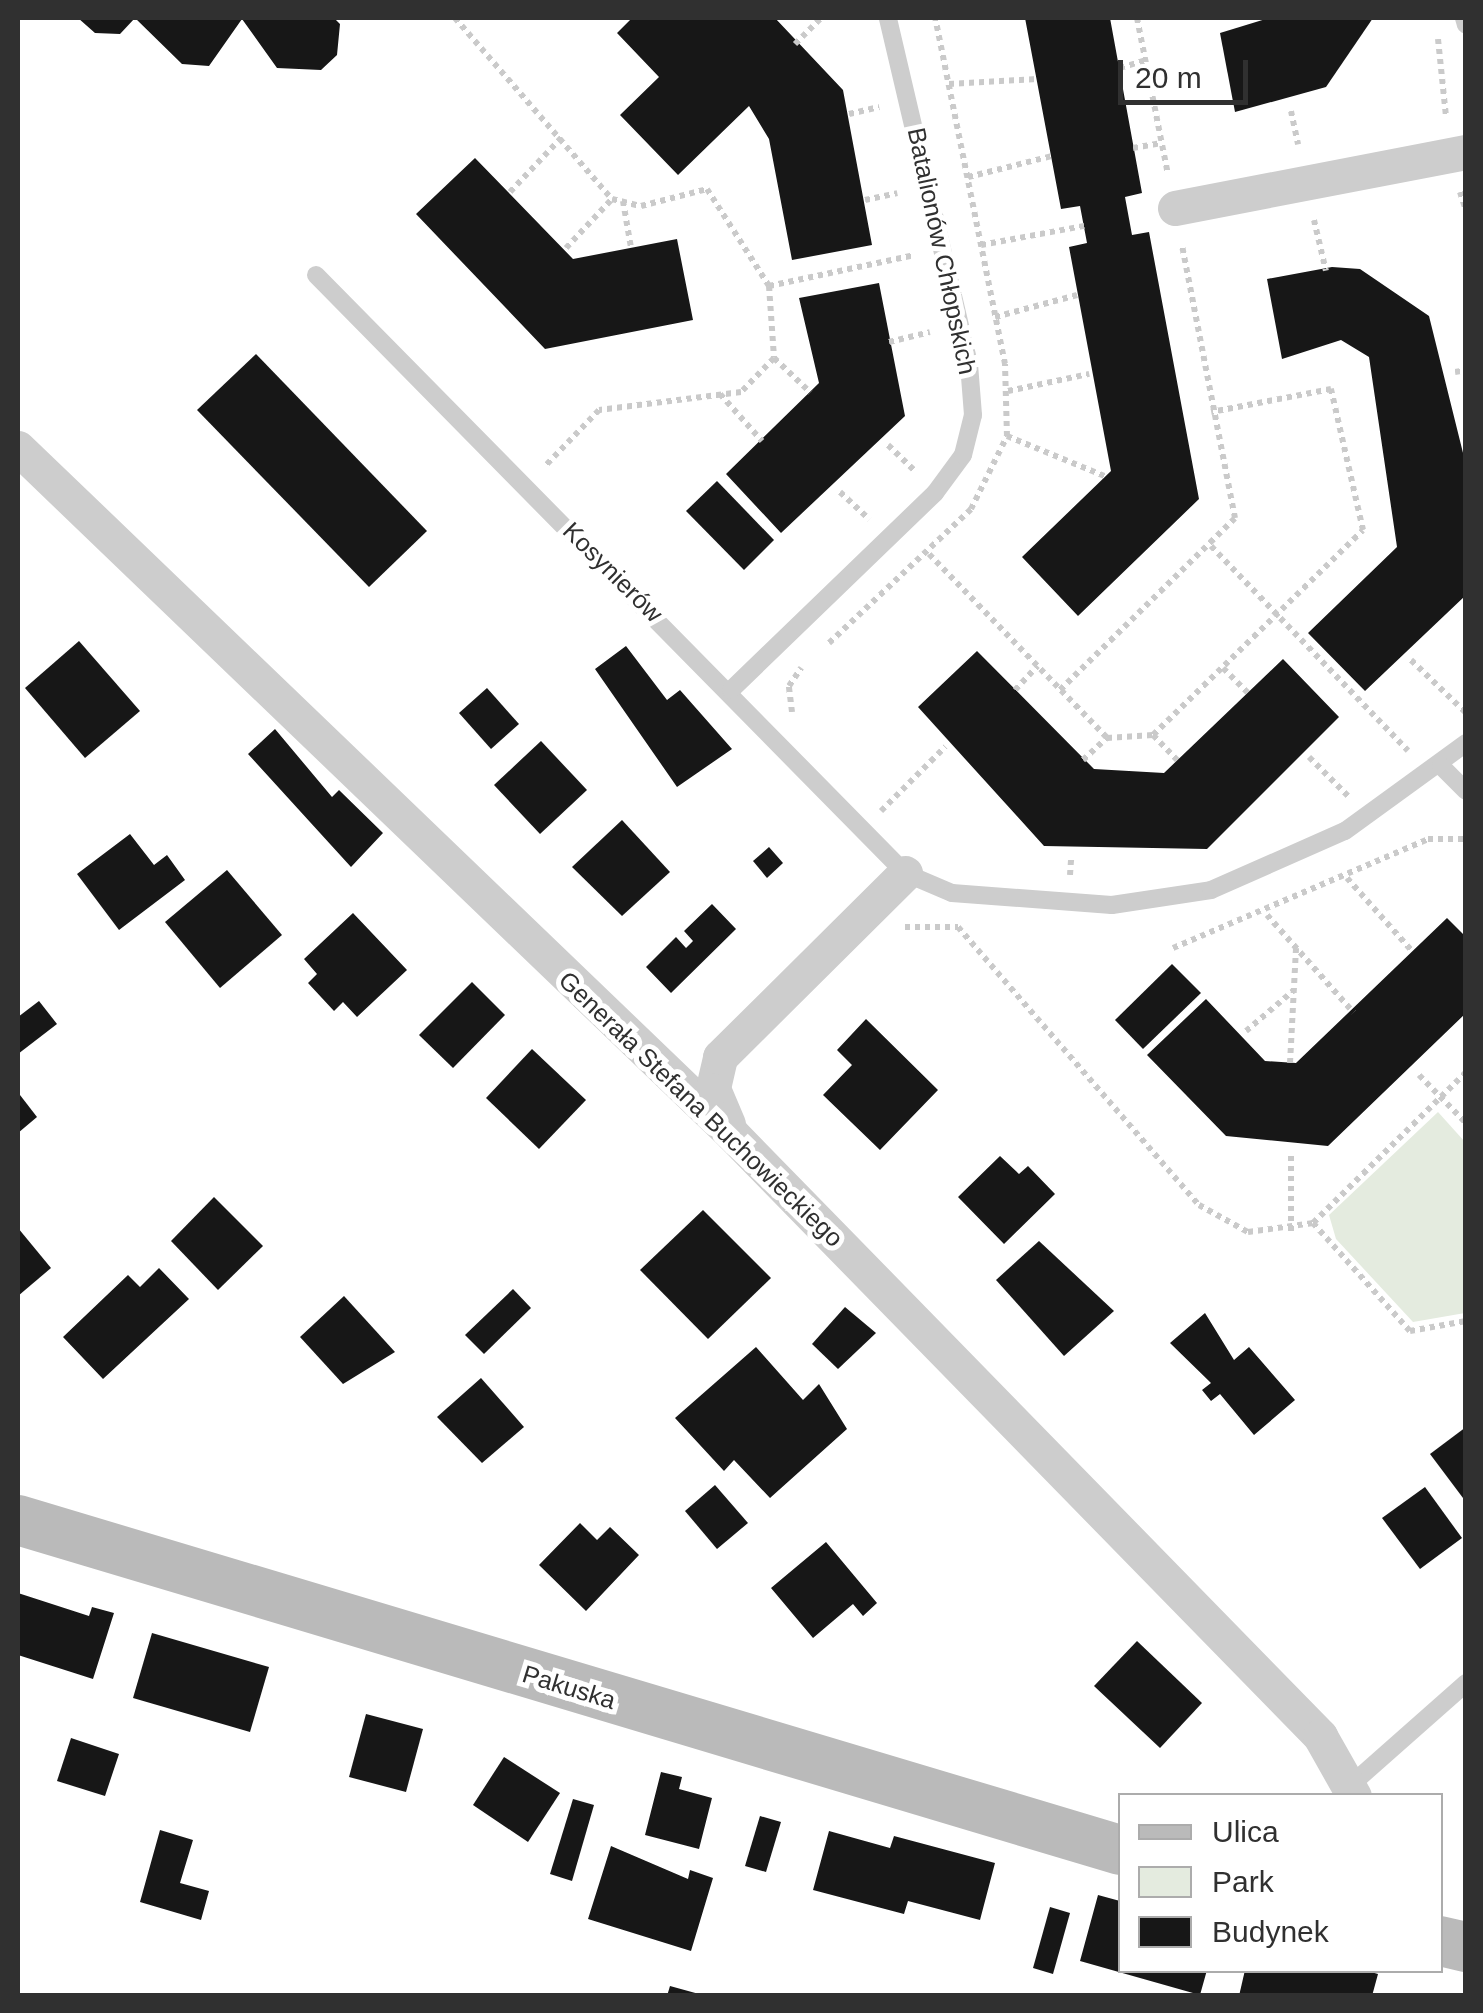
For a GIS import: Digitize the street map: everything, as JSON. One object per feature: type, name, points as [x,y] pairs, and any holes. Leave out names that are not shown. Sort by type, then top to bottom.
[{"type":"street","points":[[1176,208],[1458,154]]},
{"type":"street","name":"Generała Stefana Buchowieckiego","points":[[18,448],[732,1134],[1320,1736],[1354,1789]]},
{"type":"street","points":[[732,1134],[713,1088],[720,1057],[906,873]]},
{"type":"street","name":"Pakuska","points":[[18,1520],[1118,1849]]},
{"type":"lane","name":"Batalionów Chłopskich","points":[[731,690],[963,455],[970,364],[898,47],[888,18]]},
{"type":"lane","points":[[1464,18],[1466,26]]},
{"type":"lane","name":"Kosynierów","points":[[316,275],[731,690],[906,873]]},
{"type":"lane","points":[[906,873],[1000,900],[1164,903],[1345,831],[1440,766],[1466,743]]},
{"type":"lane","points":[[1440,766],[1466,791]]},
{"type":"lane","points":[[1354,1789],[1466,1683]]},
{"type":"path","points":[[455,18],[612,198],[623,202],[708,189],[770,286],[774,358],[810,392]]},
{"type":"path","points":[[795,44],[821,18]]},
{"type":"path","points":[[801,729],[789,706],[801,668],[971,510],[1007,436],[1008,391],[996,317],[934,18]]},
{"type":"path","points":[[1060,690],[1211,546],[1235,518],[1211,412],[1176,208],[1137,18]]},
{"type":"path","points":[[1435,18],[1458,154]]},
{"type":"path","points":[[1120,68],[1146,60]]},
{"type":"path","points":[[950,84],[1037,79]]},
{"type":"path","points":[[849,114],[895,104]]},
{"type":"path","points":[[510,192],[562,137]]},
{"type":"path","points":[[1133,148],[1162,143]]},
{"type":"path","points":[[968,176],[1052,156]]},
{"type":"path","points":[[865,200],[913,190]]},
{"type":"path","points":[[566,248],[612,198]]},
{"type":"path","points":[[623,202],[631,248]]},
{"type":"path","points":[[982,245],[1084,226]]},
{"type":"path","points":[[770,286],[927,252]]},
{"type":"path","points":[[996,317],[1077,295]]},
{"type":"path","points":[[889,342],[940,330],[944,348]]},
{"type":"path","points":[[552,479],[547,456],[599,410],[740,392],[774,358]]},
{"type":"path","points":[[1455,372],[1466,370]]},
{"type":"path","points":[[1008,391],[1090,374]]},
{"type":"path","points":[[1083,760],[1107,738],[1153,735],[1362,530],[1331,389],[1211,412]]},
{"type":"path","points":[[720,394],[762,440]]},
{"type":"path","points":[[1007,436],[1107,477]]},
{"type":"path","points":[[888,445],[922,478]]},
{"type":"path","points":[[910,490],[933,461]]},
{"type":"path","points":[[840,492],[874,524]]},
{"type":"path","points":[[859,537],[886,512]]},
{"type":"path","points":[[1211,546],[1414,758]]},
{"type":"path","points":[[928,554],[1107,738]]},
{"type":"path","points":[[1410,660],[1466,715],[1453,727]]},
{"type":"path","points":[[1015,690],[1038,666]]},
{"type":"path","points":[[1223,668],[1249,694]]},
{"type":"path","points":[[1153,735],[1180,763]]},
{"type":"path","points":[[880,812],[944,747]]},
{"type":"path","points":[[1399,768],[1427,747]]},
{"type":"path","points":[[1309,758],[1352,800]]},
{"type":"path","points":[[1335,810],[1368,790]]},
{"type":"path","points":[[867,798],[892,824]]},
{"type":"path","points":[[1173,948],[1266,914],[1428,839],[1466,839]]},
{"type":"path","points":[[1348,878],[1412,952]]},
{"type":"path","points":[[1052,884],[1084,887]]},
{"type":"path","points":[[1266,914],[1353,1012]]},
{"type":"path","points":[[887,934],[958,927],[1199,1205],[1248,1232],[1291,1231],[1312,1224],[1466,1072]]},
{"type":"path","points":[[1290,1062],[1296,947]]},
{"type":"path","points":[[1246,1031],[1294,990]]},
{"type":"path","points":[[1418,1075],[1466,1123]]},
{"type":"path","points":[[1291,1156],[1291,1231]]},
{"type":"path","points":[[1312,1224],[1410,1331],[1466,1321]]},
{"type":"green space","points":[[1438,1112],[1465,1142],[1465,1313],[1413,1322],[1336,1239],[1329,1215]]},
{"type":"building","points":[[78,18],[135,18],[120,34],[95,33]]},
{"type":"building","points":[[135,18],[334,18],[340,24],[337,55],[321,70],[277,68],[242,19],[209,66],[182,64]]},
{"type":"building","points":[[632,18],[775,18],[843,90],[872,245],[792,260],[769,139],[749,106],[678,175],[620,115],[659,77],[617,33]]},
{"type":"building","points":[[1025,18],[1110,18],[1142,193],[1125,197],[1132,235],[1149,232],[1199,499],[1078,616],[1022,557],[1111,471],[1069,247],[1087,243],[1080,206],[1061,209]]},
{"type":"building","points":[[1269,18],[1373,18],[1326,87],[1235,112],[1220,33]]},
{"type":"building","points":[[475,158],[573,259],[677,239],[693,320],[545,349],[416,214]]},
{"type":"building","points":[[1332,267],[1360,269],[1429,316],[1466,465],[1466,595],[1365,691],[1308,633],[1397,547],[1369,357],[1341,340],[1282,359],[1267,279]]},
{"type":"building","points":[[879,283],[905,416],[781,533],[726,474],[819,383],[799,298]]},
{"type":"building","points":[[256,354],[427,531],[369,587],[197,410]]},
{"type":"building","points":[[717,481],[774,540],[744,570],[686,511]]},
{"type":"building","points":[[79,641],[140,711],[85,758],[25,688]]},
{"type":"building","points":[[626,646],[667,700],[680,690],[732,749],[677,787],[595,669]]},
{"type":"building","points":[[977,651],[1094,769],[1164,773],[1283,659],[1339,717],[1207,849],[1044,846],[918,707]]},
{"type":"building","points":[[487,688],[519,724],[491,749],[459,713]]},
{"type":"building","points":[[275,729],[332,797],[339,790],[383,833],[351,867],[248,754]]},
{"type":"building","points":[[541,741],[587,790],[540,834],[494,785]]},
{"type":"building","points":[[622,820],[670,872],[622,916],[572,867]]},
{"type":"building","points":[[130,834],[154,865],[167,855],[185,880],[119,930],[77,874]]},
{"type":"building","points":[[769,847],[783,863],[767,878],[753,861]]},
{"type":"building","points":[[227,870],[282,935],[220,988],[165,922]]},
{"type":"building","points":[[712,904],[736,929],[671,993],[646,967],[676,937],[686,948],[693,941],[684,931]]},
{"type":"building","points":[[353,913],[407,970],[357,1017],[343,1002],[334,1011],[308,983],[317,974],[304,959]]},
{"type":"building","points":[[1447,918],[1466,937],[1466,1013],[1328,1146],[1226,1136],[1147,1055],[1206,999],[1265,1061],[1296,1063]]},
{"type":"building","points":[[1172,964],[1201,993],[1143,1049],[1115,1020]]},
{"type":"building","points":[[472,982],[505,1015],[453,1068],[419,1035]]},
{"type":"building","points":[[39,1001],[57,1024],[18,1054],[18,1017]]},
{"type":"building","points":[[866,1019],[938,1090],[880,1150],[823,1095],[852,1065],[837,1050]]},
{"type":"building","points":[[532,1049],[586,1100],[539,1149],[486,1098]]},
{"type":"building","points":[[18,1097],[37,1117],[18,1133]]},
{"type":"building","points":[[1000,1156],[1019,1174],[1028,1166],[1055,1194],[1004,1244],[958,1197]]},
{"type":"building","points":[[214,1197],[263,1246],[218,1290],[171,1241]]},
{"type":"building","points":[[703,1210],[771,1278],[708,1339],[640,1270]]},
{"type":"building","points":[[18,1228],[51,1268],[18,1296]]},
{"type":"building","points":[[1039,1241],[1114,1311],[1064,1356],[996,1280]]},
{"type":"building","points":[[159,1268],[189,1299],[103,1379],[63,1337],[128,1275],[140,1287]]},
{"type":"building","points":[[513,1289],[531,1308],[484,1354],[465,1335]]},
{"type":"building","points":[[344,1296],[395,1352],[343,1384],[300,1337]]},
{"type":"building","points":[[845,1307],[876,1333],[838,1369],[812,1344]]},
{"type":"building","points":[[1205,1313],[1234,1360],[1249,1347],[1295,1400],[1254,1435],[1220,1394],[1211,1401],[1202,1390],[1211,1383],[1170,1343]]},
{"type":"building","points":[[756,1347],[803,1400],[819,1384],[847,1429],[770,1498],[734,1460],[724,1471],[675,1418]]},
{"type":"building","points":[[481,1378],[524,1427],[482,1463],[437,1417]]},
{"type":"building","points":[[1466,1427],[1466,1502],[1430,1454]]},
{"type":"building","points":[[715,1485],[748,1523],[717,1549],[685,1511]]},
{"type":"building","points":[[1425,1487],[1462,1538],[1420,1569],[1382,1518]]},
{"type":"building","points":[[580,1523],[597,1540],[610,1527],[639,1555],[586,1611],[539,1565]]},
{"type":"building","points":[[826,1542],[877,1603],[863,1616],[853,1604],[813,1638],[771,1588]]},
{"type":"building","points":[[18,1593],[89,1616],[92,1607],[114,1613],[93,1679],[18,1655]]},
{"type":"building","points":[[152,1633],[269,1667],[250,1732],[133,1698]]},
{"type":"building","points":[[1137,1641],[1202,1703],[1160,1748],[1094,1686]]},
{"type":"building","points":[[366,1714],[423,1729],[406,1792],[349,1777]]},
{"type":"building","points":[[71,1738],[119,1754],[105,1796],[57,1781]]},
{"type":"building","points":[[504,1757],[560,1793],[528,1842],[473,1805]]},
{"type":"building","points":[[661,1772],[682,1777],[679,1789],[712,1798],[699,1849],[645,1835]]},
{"type":"building","points":[[573,1799],[594,1805],[572,1881],[550,1874]]},
{"type":"building","points":[[760,1816],[781,1822],[766,1872],[745,1866]]},
{"type":"building","points":[[160,1830],[193,1840],[180,1883],[209,1891],[201,1920],[140,1902]]},
{"type":"building","points":[[829,1831],[890,1848],[894,1836],[995,1863],[980,1920],[908,1901],[904,1914],[813,1890]]},
{"type":"building","points":[[611,1846],[688,1879],[690,1870],[713,1878],[691,1951],[588,1919]]},
{"type":"building","points":[[1098,1895],[1118,1900],[1118,1972],[1080,1961]]},
{"type":"building","points":[[1050,1907],[1070,1913],[1053,1974],[1033,1968]]},
{"type":"building","points":[[1122,1973],[1206,1973],[1200,1995]]},
{"type":"building","points":[[1244,1973],[1378,1974],[1372,1996],[1239,1996]]},
{"type":"building","points":[[670,1986],[699,1994],[699,1996],[667,1996]]}]
